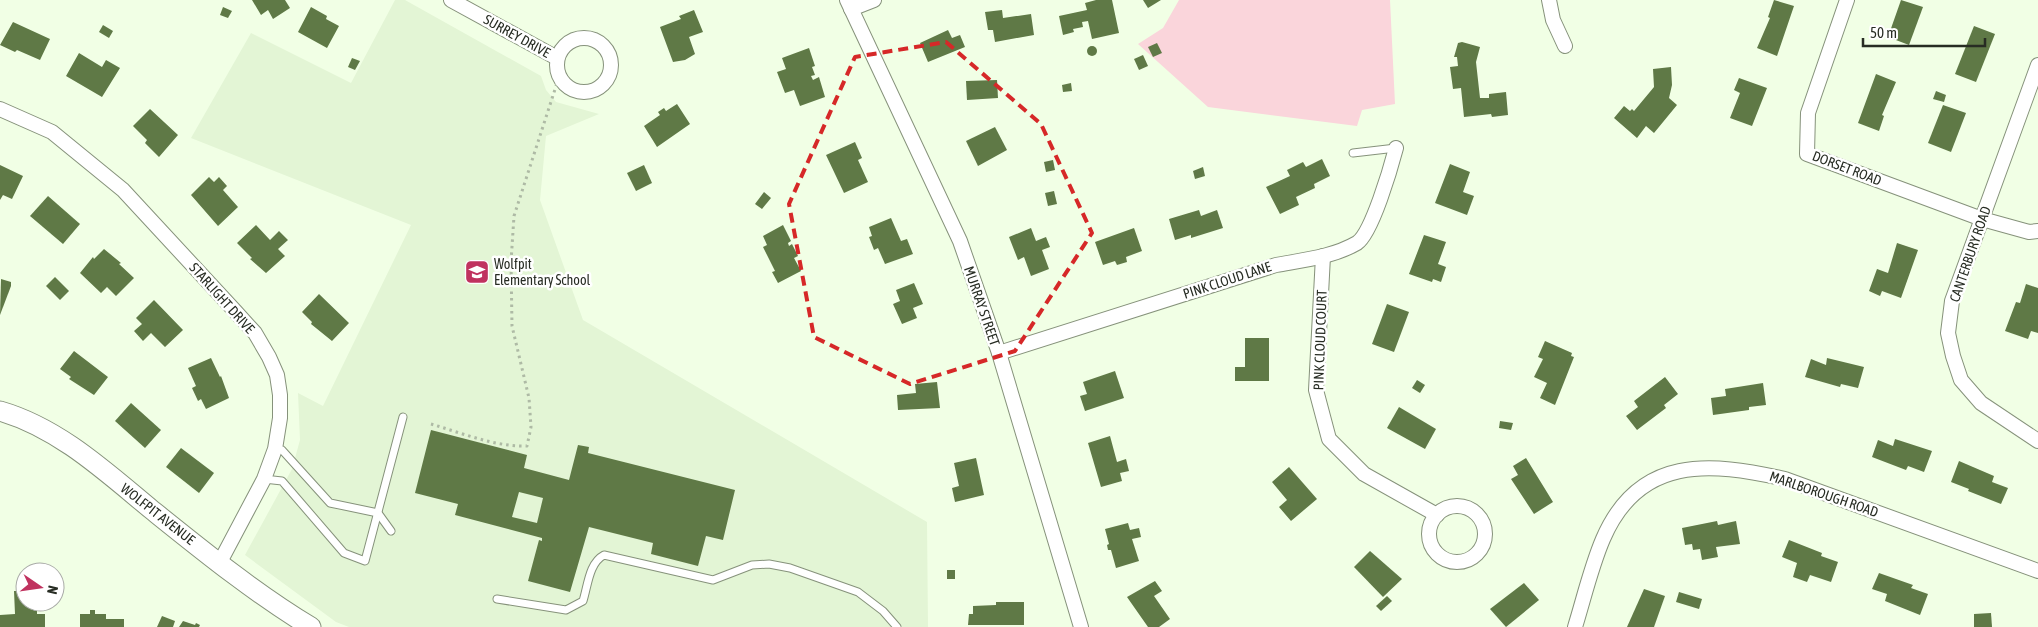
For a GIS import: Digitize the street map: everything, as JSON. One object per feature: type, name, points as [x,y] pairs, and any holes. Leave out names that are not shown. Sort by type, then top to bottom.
[{"type":"street","name":"SURREY DRIVE","points":[[451,0],[557,58]]},
{"type":"street","points":[[849,4],[874,0]]},
{"type":"street","points":[[1549,0],[1552,20],[1564,46]]},
{"type":"street","name":"DORSET ROAD","points":[[1846,0],[1808,113],[1807,154],[1982,219],[2029,232],[2038,231]]},
{"type":"street","name":"MURRAY STREET","points":[[849,4],[960,241],[999,353],[1081,627]]},
{"type":"street","name":"SURREY DRIVE","points":[[586,37],[603,45],[611,62],[606,81],[591,92],[572,90],[559,77],[557,58],[561,50],[568,43],[586,37]]},
{"type":"street","name":"CANTERBURY ROAD","points":[[2038,65],[1952,301],[1948,332],[1961,380],[1981,402],[2038,441]]},
{"type":"street","name":"STARLIGHT DRIVE","points":[[0,109],[52,132],[122,190],[255,334],[269,357],[277,375],[280,418],[275,449],[264,479],[220,562]]},
{"type":"street","name":"PINK CLOUD LANE","points":[[999,353],[1276,264],[1323,256],[1359,242],[1379,204],[1396,148]]},
{"type":"street","name":"PINK CLOUD COURT","points":[[1323,256],[1316,390],[1330,439],[1364,474],[1437,515]]},
{"type":"street","name":"WOLFPIT AVENUE","points":[[0,411],[34,424],[71,446],[220,562],[312,627]]},
{"type":"street","name":"MARLBOROUGH ROAD","points":[[1574,627],[1603,539],[1622,505],[1648,485],[1676,470],[1718,467],[1750,471],[1785,479],[2038,571]]},
{"type":"street","points":[[1462,506],[1478,515],[1486,532],[1481,549],[1474,556],[1457,562],[1440,556],[1434,549],[1430,531],[1437,515],[1444,509],[1462,506]]},
{"type":"lane","points":[[1353,153],[1396,148]]},
{"type":"lane","points":[[264,479],[282,482],[344,553],[365,562],[402,416]]},
{"type":"lane","points":[[275,449],[282,450],[330,503],[378,513],[391,531]]},
{"type":"lane","points":[[497,599],[566,610],[583,601],[592,568],[597,559],[604,555],[713,580],[752,565],[769,564],[790,568],[858,592],[883,611],[897,627]]},
{"type":"path","points":[[431,424],[484,440],[516,446],[527,446],[531,427],[529,398],[512,326],[511,262],[514,216],[559,77]]},
{"type":"highlighted area","points":[[946,42],[1041,124],[1092,233],[1015,351],[910,384],[814,337],[789,204],[855,57]]},
{"type":"shaded area","name":"Wolfpit Elementary School","points":[[395,0],[405,0],[541,76],[546,90],[556,102],[599,114],[546,136],[540,200],[583,320],[927,522],[928,627],[349,627],[336,622],[245,555],[292,469],[300,440],[298,393],[323,406],[411,225],[191,138],[251,33],[351,83]]},
{"type":"shaded area","points":[[1179,0],[1390,0],[1395,104],[1362,110],[1357,126],[1208,107],[1138,44],[1163,28]]},
{"type":"building","points":[[252,0],[285,0],[290,8],[273,19],[268,10],[261,15]]},
{"type":"building","points":[[1096,0],[1112,0],[1119,33],[1092,39],[1088,21],[1082,22],[1083,27],[1073,29],[1074,32],[1063,35],[1059,16],[1087,10],[1085,3]]},
{"type":"building","points":[[1143,0],[1161,0],[1148,8]]},
{"type":"building","points":[[1774,0],[1794,6],[1777,56],[1757,48],[1770,18],[1768,17]]},
{"type":"building","points":[[1901,0],[1923,7],[1909,45],[1888,37]]},
{"type":"building","points":[[223,7],[232,11],[228,18],[220,15]]},
{"type":"building","points":[[311,7],[327,16],[326,19],[339,26],[327,48],[298,32]]},
{"type":"building","points":[[694,10],[703,32],[689,37],[695,54],[685,60],[673,62],[660,27],[681,19],[679,16]]},
{"type":"building","points":[[1002,10],[1003,18],[1031,14],[1034,35],[995,42],[993,30],[988,30],[985,12]]},
{"type":"building","points":[[13,22],[50,39],[40,60],[0,45]]},
{"type":"building","points":[[103,25],[113,31],[109,38],[99,32]]},
{"type":"building","points":[[1974,26],[1995,34],[1976,82],[1955,74]]},
{"type":"building","points":[[948,30],[952,38],[960,35],[965,47],[928,62],[920,43]]},
{"type":"building","points":[[1462,42],[1480,47],[1476,62],[1480,98],[1489,98],[1489,94],[1506,92],[1508,115],[1492,117],[1491,114],[1464,117],[1461,88],[1453,89],[1450,67],[1458,66],[1457,57],[1454,57],[1458,43]]},
{"type":"building","points":[[1157,43],[1162,53],[1153,57],[1148,47]]},
{"type":"building","points":[[1092,46],[1097,51],[1092,56],[1087,51]]},
{"type":"building","points":[[809,48],[815,66],[812,67],[815,75],[811,76],[813,80],[819,77],[825,97],[800,106],[794,90],[785,93],[777,72],[786,69],[782,58]]},
{"type":"building","points":[[79,53],[102,67],[106,60],[120,68],[102,97],[66,76]]},
{"type":"building","points":[[1143,55],[1148,66],[1139,70],[1134,59]]},
{"type":"building","points":[[352,58],[360,61],[355,70],[348,67]]},
{"type":"building","points":[[1671,67],[1672,85],[1669,98],[1677,105],[1654,133],[1646,126],[1637,138],[1614,118],[1624,106],[1630,111],[1632,109],[1634,111],[1654,87],[1653,69]]},
{"type":"building","points":[[1876,74],[1896,82],[1882,115],[1884,116],[1879,131],[1858,123]]},
{"type":"building","points":[[1739,78],[1767,88],[1752,126],[1730,118],[1740,93],[1734,90]]},
{"type":"building","points":[[997,80],[998,98],[967,100],[966,81]]},
{"type":"building","points":[[1071,83],[1072,91],[1063,92],[1062,85]]},
{"type":"building","points":[[1936,91],[1946,95],[1944,102],[1933,99]]},
{"type":"building","points":[[677,104],[690,124],[657,147],[644,126],[660,115],[658,112],[664,108],[666,111]]},
{"type":"building","points":[[1943,105],[1966,113],[1951,152],[1928,143]]},
{"type":"building","points":[[150,109],[178,135],[159,157],[145,143],[147,140],[133,126]]},
{"type":"building","points":[[995,127],[1007,150],[978,166],[966,141]]},
{"type":"building","points":[[855,142],[862,158],[858,160],[868,182],[844,193],[826,155]]},
{"type":"building","points":[[1322,159],[1330,176],[1314,184],[1315,188],[1296,197],[1299,205],[1280,214],[1266,187],[1290,176],[1287,170],[1303,162],[1306,167]]},
{"type":"building","points":[[1053,160],[1055,170],[1046,172],[1044,162]]},
{"type":"building","points":[[1450,164],[1470,172],[1463,192],[1474,196],[1467,215],[1435,203]]},
{"type":"building","points":[[0,165],[23,176],[12,199],[3,195],[0,200]]},
{"type":"building","points":[[644,165],[652,183],[636,191],[627,173]]},
{"type":"building","points":[[1203,167],[1205,176],[1195,179],[1193,171]]},
{"type":"building","points":[[209,177],[214,182],[219,177],[227,186],[223,190],[238,207],[218,226],[191,195]]},
{"type":"building","points":[[1054,191],[1057,204],[1048,206],[1045,193]]},
{"type":"building","points":[[764,192],[771,198],[762,209],[755,204]]},
{"type":"building","points":[[48,196],[80,224],[63,244],[30,216]]},
{"type":"building","points":[[1199,210],[1201,216],[1217,210],[1223,228],[1191,238],[1191,235],[1175,240],[1169,219]]},
{"type":"building","points":[[891,218],[901,241],[907,239],[913,254],[885,264],[878,248],[874,250],[869,237],[872,236],[869,227]]},
{"type":"building","points":[[256,225],[270,240],[279,231],[288,240],[278,249],[285,256],[266,273],[250,259],[252,258],[237,243]]},
{"type":"building","points":[[783,225],[791,241],[788,243],[789,246],[792,244],[798,256],[794,258],[801,271],[778,283],[772,272],[775,271],[763,247],[767,245],[763,236]]},
{"type":"building","points":[[1031,228],[1036,241],[1046,237],[1050,247],[1042,250],[1049,269],[1031,276],[1024,257],[1018,260],[1009,237]]},
{"type":"building","points":[[1134,228],[1142,251],[1126,257],[1127,262],[1117,265],[1115,261],[1103,265],[1095,242]]},
{"type":"building","points":[[1424,235],[1446,242],[1438,264],[1446,267],[1441,282],[1433,279],[1432,282],[1409,274]]},
{"type":"building","points":[[1897,243],[1918,250],[1901,298],[1882,291],[1880,296],[1869,291],[1877,269],[1888,273]]},
{"type":"building","points":[[104,249],[121,263],[119,264],[134,278],[116,296],[107,287],[101,293],[80,273],[93,257],[94,259]]},
{"type":"building","points":[[55,277],[69,291],[60,300],[46,286]]},
{"type":"building","points":[[1,279],[11,282],[11,286],[0,315]]},
{"type":"building","points":[[914,283],[923,304],[913,308],[917,318],[902,324],[893,304],[900,301],[896,290]]},
{"type":"building","points":[[2026,284],[2038,288],[2038,333],[2031,331],[2028,339],[2005,331],[2016,302],[2020,303]]},
{"type":"building","points":[[319,294],[349,323],[332,341],[311,324],[312,322],[302,312]]},
{"type":"building","points":[[154,300],[183,330],[165,347],[151,333],[143,341],[134,331],[142,324],[136,318]]},
{"type":"building","points":[[1387,304],[1409,312],[1394,352],[1372,344]]},
{"type":"building","points":[[1245,338],[1269,338],[1269,381],[1235,381],[1235,367],[1245,367]]},
{"type":"building","points":[[1545,341],[1572,353],[1571,356],[1574,357],[1555,405],[1540,398],[1547,383],[1534,377],[1543,359],[1538,357]]},
{"type":"building","points":[[74,351],[108,377],[94,395],[69,379],[71,377],[60,369]]},
{"type":"building","points":[[211,358],[221,376],[229,398],[206,409],[201,399],[198,401],[192,388],[196,386],[188,368]]},
{"type":"building","points":[[1827,358],[1864,367],[1858,388],[1841,384],[1840,387],[1805,377],[1811,359],[1826,365]]},
{"type":"building","points":[[1115,371],[1124,398],[1085,411],[1080,396],[1087,394],[1083,382]]},
{"type":"building","points":[[1665,377],[1678,394],[1664,405],[1666,408],[1637,430],[1626,416],[1638,407],[1634,401]]},
{"type":"building","points":[[1417,380],[1425,385],[1420,393],[1412,388]]},
{"type":"building","points":[[937,382],[940,408],[898,410],[897,395],[916,393],[915,384]]},
{"type":"building","points":[[1763,383],[1766,405],[1749,407],[1749,410],[1713,415],[1711,398],[1726,396],[1725,389]]},
{"type":"building","points":[[131,403],[161,430],[145,448],[115,421]]},
{"type":"building","points":[[1399,407],[1436,429],[1425,449],[1387,428]]},
{"type":"building","points":[[1500,421],[1513,423],[1511,430],[1499,428]]},
{"type":"building","points":[[431,430],[527,455],[524,468],[569,480],[578,445],[589,447],[588,453],[735,490],[723,540],[706,536],[698,566],[651,554],[653,543],[589,527],[570,592],[528,581],[539,540],[542,541],[542,538],[455,515],[458,504],[415,493]],"holes":[[[519,492],[543,498],[537,523],[512,517]]]},
{"type":"building","points":[[1110,436],[1117,462],[1126,459],[1129,471],[1120,473],[1122,481],[1101,487],[1088,443]]},
{"type":"building","points":[[1895,439],[1932,451],[1924,472],[1908,466],[1906,470],[1872,457],[1878,440],[1893,446]]},
{"type":"building","points":[[181,448],[214,473],[199,493],[166,467]]},
{"type":"building","points":[[976,458],[984,495],[955,502],[952,488],[959,486],[954,463]]},
{"type":"building","points":[[1526,458],[1553,502],[1534,514],[1511,479],[1518,475],[1513,466]]},
{"type":"building","points":[[1959,461],[1994,476],[1992,482],[2008,488],[2001,504],[1951,482]]},
{"type":"building","points":[[1289,467],[1317,499],[1291,521],[1279,507],[1287,500],[1272,482]]},
{"type":"building","points":[[1717,521],[1718,525],[1736,521],[1740,544],[1716,547],[1718,557],[1702,560],[1700,549],[1693,550],[1692,544],[1685,545],[1682,528]]},
{"type":"building","points":[[1128,523],[1130,530],[1139,528],[1141,537],[1132,539],[1139,561],[1116,568],[1111,550],[1108,550],[1107,545],[1109,544],[1105,529]]},
{"type":"building","points":[[1789,540],[1822,553],[1821,556],[1838,562],[1831,582],[1810,575],[1807,582],[1793,577],[1797,563],[1782,557]]},
{"type":"building","points":[[1370,551],[1402,579],[1383,597],[1354,567]]},
{"type":"building","points":[[947,570],[955,570],[955,579],[947,579]]},
{"type":"building","points":[[1879,573],[1913,585],[1911,588],[1928,594],[1920,615],[1885,601],[1887,594],[1872,589]]},
{"type":"building","points":[[1155,581],[1162,591],[1154,596],[1170,619],[1159,627],[1148,627],[1127,597]]},
{"type":"building","points":[[1524,583],[1539,600],[1506,627],[1490,609]]},
{"type":"building","points":[[1644,589],[1665,596],[1654,627],[1627,627]]},
{"type":"building","points":[[14,591],[15,612],[45,614],[45,627],[0,627],[0,615],[15,614]]},
{"type":"building","points":[[1679,592],[1702,599],[1699,609],[1676,602]]},
{"type":"building","points":[[1387,596],[1392,601],[1381,611],[1376,606]]},
{"type":"building","points":[[996,602],[1024,602],[1024,625],[968,625],[969,614],[973,614],[973,606],[996,605]]},
{"type":"building","points":[[90,610],[95,610],[95,614],[106,614],[106,619],[124,619],[124,627],[80,627],[80,614],[90,614]]},
{"type":"building","points":[[1991,613],[1992,627],[1974,627],[1974,614]]},
{"type":"building","points":[[162,616],[175,621],[173,627],[157,627]]},
{"type":"building","points":[[183,621],[200,625],[199,627],[179,627]]},
{"type":"place","name":"Wolfpit Elementary School","points":[[477,272]]}]
